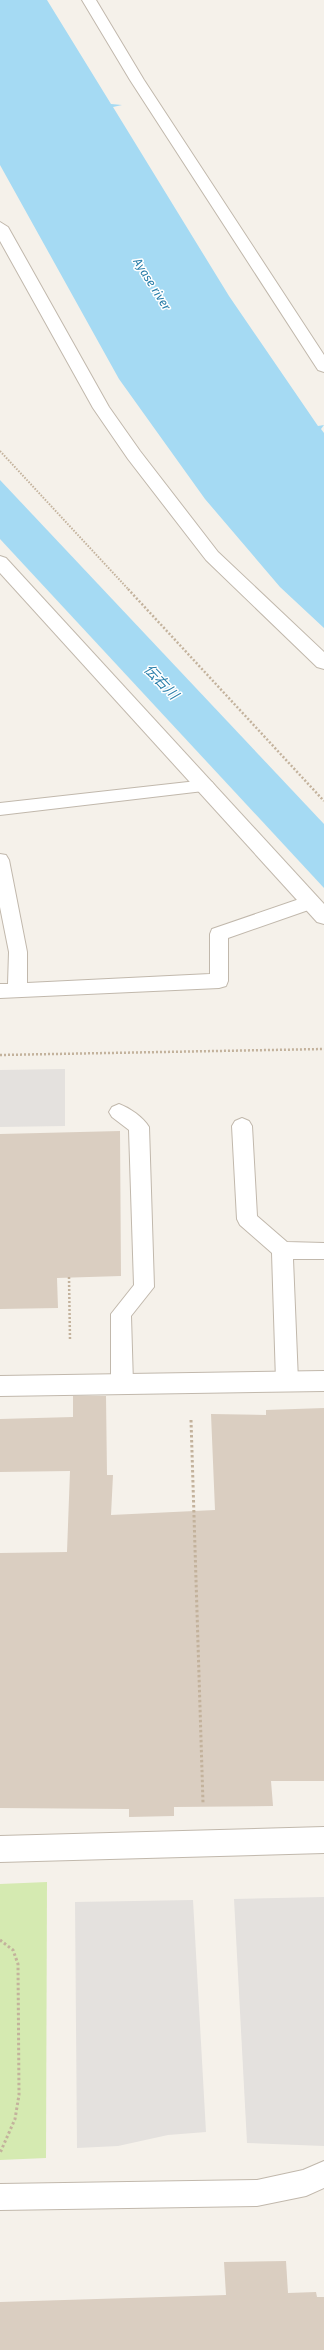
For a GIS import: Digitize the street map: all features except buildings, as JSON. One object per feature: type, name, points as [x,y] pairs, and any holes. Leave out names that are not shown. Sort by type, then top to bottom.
[{"type":"street","points":[[89,0],[137,80],[324,367]]},
{"type":"street","points":[[1,233],[101,408],[134,455],[212,556],[324,663]]},
{"type":"street","points":[[0,562],[92,665],[206,786],[324,917]]},
{"type":"street","points":[[0,1386],[324,1381]]},
{"type":"street","points":[[0,1849],[324,1840]]},
{"type":"lane","points":[[0,809],[206,786]]},
{"type":"lane","points":[[0,860],[18,952],[8,991],[219,981],[219,934],[311,902]]},
{"type":"lane","points":[[119,1112],[138,1127],[144,1287],[121,1314],[122,1384]]},
{"type":"lane","points":[[242,1126],[247,1220],[282,1250],[324,1251]]},
{"type":"lane","points":[[282,1250],[287,1382]]},
{"type":"lane","points":[[0,2197],[257,2193],[306,2183],[324,2174]]},
{"type":"path","points":[[0,451],[324,800]]},
{"type":"path","points":[[0,1055],[324,1049]]},
{"type":"path","points":[[69,1277],[70,1340]]},
{"type":"path","points":[[190,1383],[204,1843]]},
{"type":"path","points":[[0,1940],[13,1950],[18,1964],[19,2088],[15,2119],[0,2152]]},
{"type":"green space","points":[[47,1882],[46,2158],[0,2160],[0,1884]]},
{"type":"shaded area","points":[[65,1069],[65,1126],[0,1127],[0,1070]]},
{"type":"shaded area","points":[[324,1897],[324,2146],[247,2143],[234,1899]]},
{"type":"shaded area","points":[[193,1900],[206,2132],[168,2135],[118,2146],[77,2148],[75,1902]]},
{"type":"water","name":"Ayase river","points":[[0,0],[47,0],[111,104],[122,105],[113,107],[229,296],[318,426],[324,425],[321,429],[324,433],[324,628],[280,587],[205,499],[119,379],[0,165]]},
{"type":"water","name":"伝右川","points":[[0,480],[324,824],[324,888],[0,539]]}]
